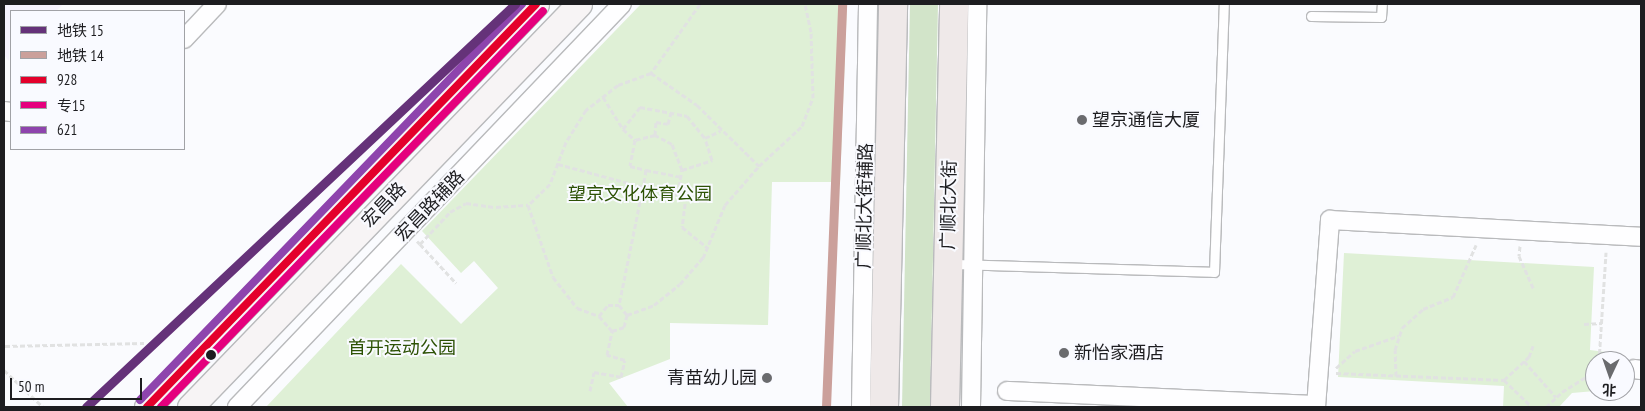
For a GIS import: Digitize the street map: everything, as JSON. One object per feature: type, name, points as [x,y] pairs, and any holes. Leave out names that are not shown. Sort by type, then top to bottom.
[{"type":"main road","name":"宏昌路","points":[[148,407],[536,4]]},
{"type":"main road","name":"宏昌路","points":[[190,407],[579,4]]},
{"type":"main road","points":[[884,407],[893,4]]},
{"type":"main road","name":"广顺北大街","points":[[945,407],[960,264],[954,4]]},
{"type":"street","points":[[185,38],[217,4]]},
{"type":"street","name":"宏昌路辅路","points":[[238,407],[622,4]]},
{"type":"street","name":"广顺北大街辅路","points":[[861,407],[868,4]]},
{"type":"street","points":[[971,407],[960,264],[977,4]]},
{"type":"street","points":[[1007,391],[1124,402],[1316,406],[1330,220],[1641,237]]},
{"type":"lane","points":[[960,264],[1214,272],[1224,4]]},
{"type":"lane","points":[[1311,16],[1382,17],[1382,4]]},
{"type":"path","points":[[420,244],[450,212],[466,203],[496,207],[528,205],[550,184],[566,142],[586,110],[618,84],[651,73],[700,4]]},
{"type":"path","points":[[627,315],[654,305],[680,284],[703,258],[725,205],[759,166],[802,126],[814,98],[812,32],[805,4]]},
{"type":"path","points":[[651,73],[697,105],[720,130],[759,166]]},
{"type":"path","points":[[603,97],[623,129],[635,140]]},
{"type":"path","points":[[623,129],[640,107],[687,116],[705,138],[712,160],[682,170]]},
{"type":"path","points":[[655,135],[656,122],[668,124],[670,113]]},
{"type":"path","points":[[705,138],[720,130]]},
{"type":"path","points":[[635,140],[655,135],[672,144],[682,170],[678,194]]},
{"type":"path","points":[[635,140],[630,166],[681,177]]},
{"type":"path","points":[[558,164],[686,196],[682,227],[707,247]]},
{"type":"path","points":[[619,305],[646,170]]},
{"type":"path","points":[[528,205],[553,277],[563,293],[577,308],[599,316],[612,331]]},
{"type":"path","points":[[1396,376],[1395,350],[1402,328],[1423,309],[1453,297],[1463,270],[1475,252],[1477,228]]},
{"type":"path","points":[[1520,230],[1519,256],[1534,290]]},
{"type":"path","points":[[1600,351],[1608,235]]},
{"type":"path","points":[[416,239],[456,283]]},
{"type":"path","points":[[599,316],[608,304],[619,305],[627,315]]},
{"type":"path","points":[[612,331],[624,327],[627,315]]},
{"type":"path","points":[[1584,324],[1602,323]]},
{"type":"path","points":[[590,391],[594,372],[621,377],[625,360],[607,355],[612,331]]},
{"type":"path","points":[[1399,336],[1355,351],[1329,373],[1504,380],[1532,407]]},
{"type":"path","points":[[5,346],[144,343]]},
{"type":"path","points":[[1504,380],[1524,361],[1533,346]]},
{"type":"path","points":[[1524,361],[1556,398]]},
{"type":"path","points":[[4,370],[43,407]]},
{"type":"path","points":[[1546,407],[1585,378]]},
{"type":"shaded area","points":[[4,4],[63,4],[57,10],[10,10],[9,61],[4,55]]},
{"type":"green space","name":"望京文化体育公园","points":[[641,4],[847,4],[840,182],[772,182],[768,325],[670,323],[670,359],[609,383],[628,407],[266,407],[401,264],[461,324],[498,288],[474,261],[461,273],[422,231]]},
{"type":"green space","points":[[910,4],[938,4],[930,407],[902,407]]},
{"type":"green space","points":[[1344,253],[1594,267],[1590,350],[1598,351],[1585,351],[1585,392],[1572,393],[1559,407],[1503,407],[1504,386],[1338,377]]},
{"type":"metro line","name":"15","points":[[86,407],[515,4]]},
{"type":"metro line","name":"14","points":[[826,407],[842,4]]},
{"type":"transit line","name":"621","points":[[140,400],[522,4]]},
{"type":"transit line","name":"928","points":[[147,407],[536,4]]},
{"type":"transit line","name":"专15","points":[[161,407],[543,11]]},
{"type":"place","name":"望京通信大厦","points":[[1082,120]]},
{"type":"place","name":"新怡家酒店","points":[[1064,353]]},
{"type":"place","name":"青苗幼儿园","points":[[767,378]]},
{"type":"park label","name":"首开运动公园","points":[[402,348]]}]
